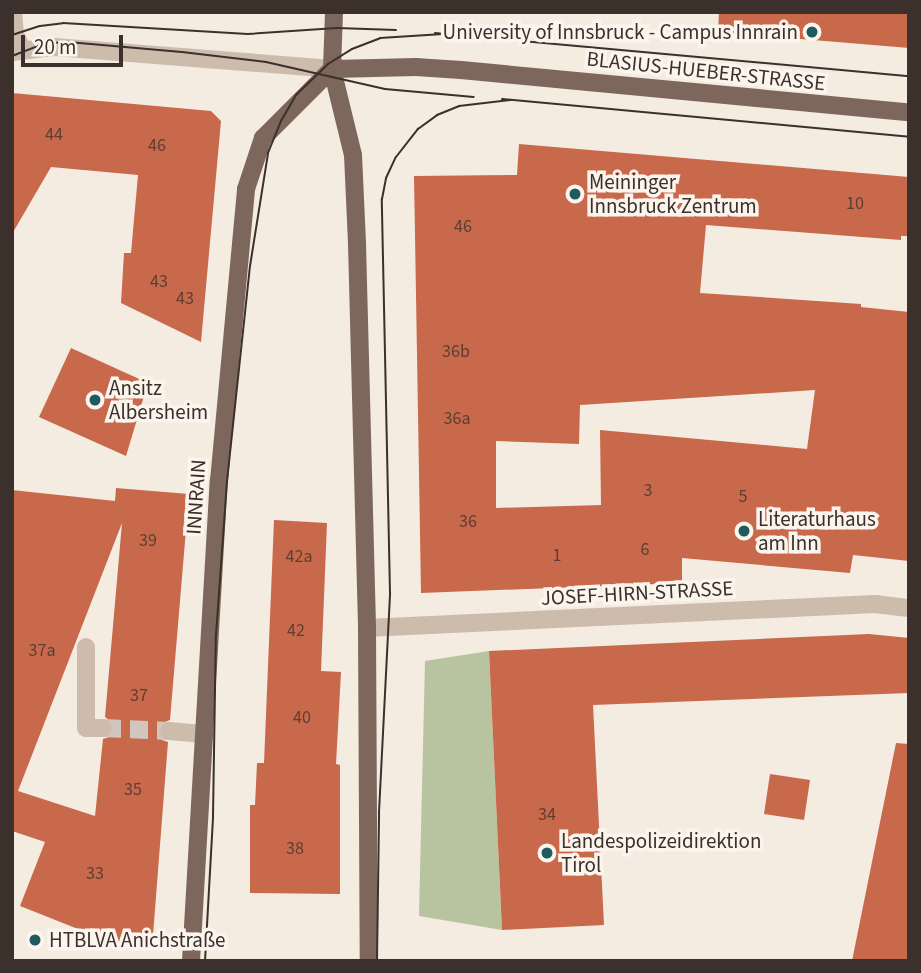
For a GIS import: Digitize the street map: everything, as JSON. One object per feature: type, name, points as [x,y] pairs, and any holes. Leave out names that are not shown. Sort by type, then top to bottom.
[{"type":"main road","points":[[334,12],[332,69],[353,155],[367,628],[369,961]]},
{"type":"main road","name":"BLASIUS-HUEBER-STRASSE","points":[[332,69],[416,67],[469,70],[909,113]]},
{"type":"main road","name":"INNRAIN","points":[[191,961],[219,481],[246,189],[263,138],[332,69]]},
{"type":"street","points":[[13,12],[17,51],[54,47],[332,69]]},
{"type":"street","name":"JOSEF-HIRN-STRASSE","points":[[367,628],[875,604],[909,608]]},
{"type":"street","points":[[86,647],[86,728],[103,728]]},
{"type":"street","points":[[169,731],[205,734]]},
{"type":"green space","points":[[489,651],[502,930],[419,916],[425,661]]},
{"type":"building","name":"University of Innsbruck - Campus Innrain","points":[[719,12],[909,12],[909,48],[718,32]]},
{"type":"building","points":[[12,93],[211,111],[221,121],[201,342],[121,303],[124,253],[131,253],[138,175],[51,167],[12,234]]},
{"type":"building","points":[[519,144],[909,177],[909,236],[901,236],[901,240],[706,225],[700,293],[861,304],[861,307],[909,312],[909,561],[853,555],[850,573],[682,558],[682,583],[421,593],[414,176],[517,175]],"holes":[[[815,390],[807,449],[600,430],[601,505],[496,508],[496,441],[579,444],[580,405]]]},
{"type":"building","name":"Ansitz Albersheim","points":[[71,348],[148,383],[126,456],[39,417]]},
{"type":"building","points":[[116,488],[189,494],[170,720],[160,724],[158,731],[162,740],[168,742],[152,948],[121,946],[20,906],[45,842],[12,831],[12,490],[115,501]],"holes":[[[122,523],[105,717],[112,722],[114,729],[109,737],[103,739],[95,816],[18,791]]]},
{"type":"building","points":[[274,520],[327,523],[321,671],[341,672],[336,764],[340,765],[340,894],[250,893],[250,805],[255,805],[257,763],[264,763]]},
{"type":"building","points":[[869,634],[909,638],[909,693],[593,705],[604,925],[502,930],[489,651]]},
{"type":"building","points":[[896,743],[909,744],[909,961],[852,961]]},
{"type":"building","points":[[770,774],[810,780],[804,820],[764,814]]},
{"type":"tunnel","points":[[103,728],[169,731]]},
{"type":"tram line","points":[[12,35],[40,26],[63,23],[248,34],[337,28],[396,30]]},
{"type":"tram line","points":[[435,33],[909,76]]},
{"type":"tram line","points":[[205,961],[213,816],[216,635],[227,481],[250,266],[268,153],[281,121],[296,95],[328,64],[352,49],[380,38],[443,34]]},
{"type":"tram line","points":[[12,56],[43,44],[68,42],[182,52],[266,62],[385,89],[474,97]]},
{"type":"tram line","points":[[502,99],[909,137]]},
{"type":"tram line","points":[[377,961],[379,812],[390,593],[382,199],[386,178],[396,157],[418,129],[437,115],[459,106],[511,100]]},
{"type":"place","name":"University of Innsbruck - Campus Innrain","points":[[812,32]]},
{"type":"place","name":"Meininger Innsbruck Zentrum","points":[[575,194]]},
{"type":"place","name":"Ansitz Albersheim","points":[[95,400]]},
{"type":"place","name":"Literaturhaus am Inn","points":[[744,531]]},
{"type":"place","name":"Landespolizeidirektion Tirol","points":[[547,853]]},
{"type":"place","name":"HTBLVA Anichstraße","points":[[35,940]]}]
